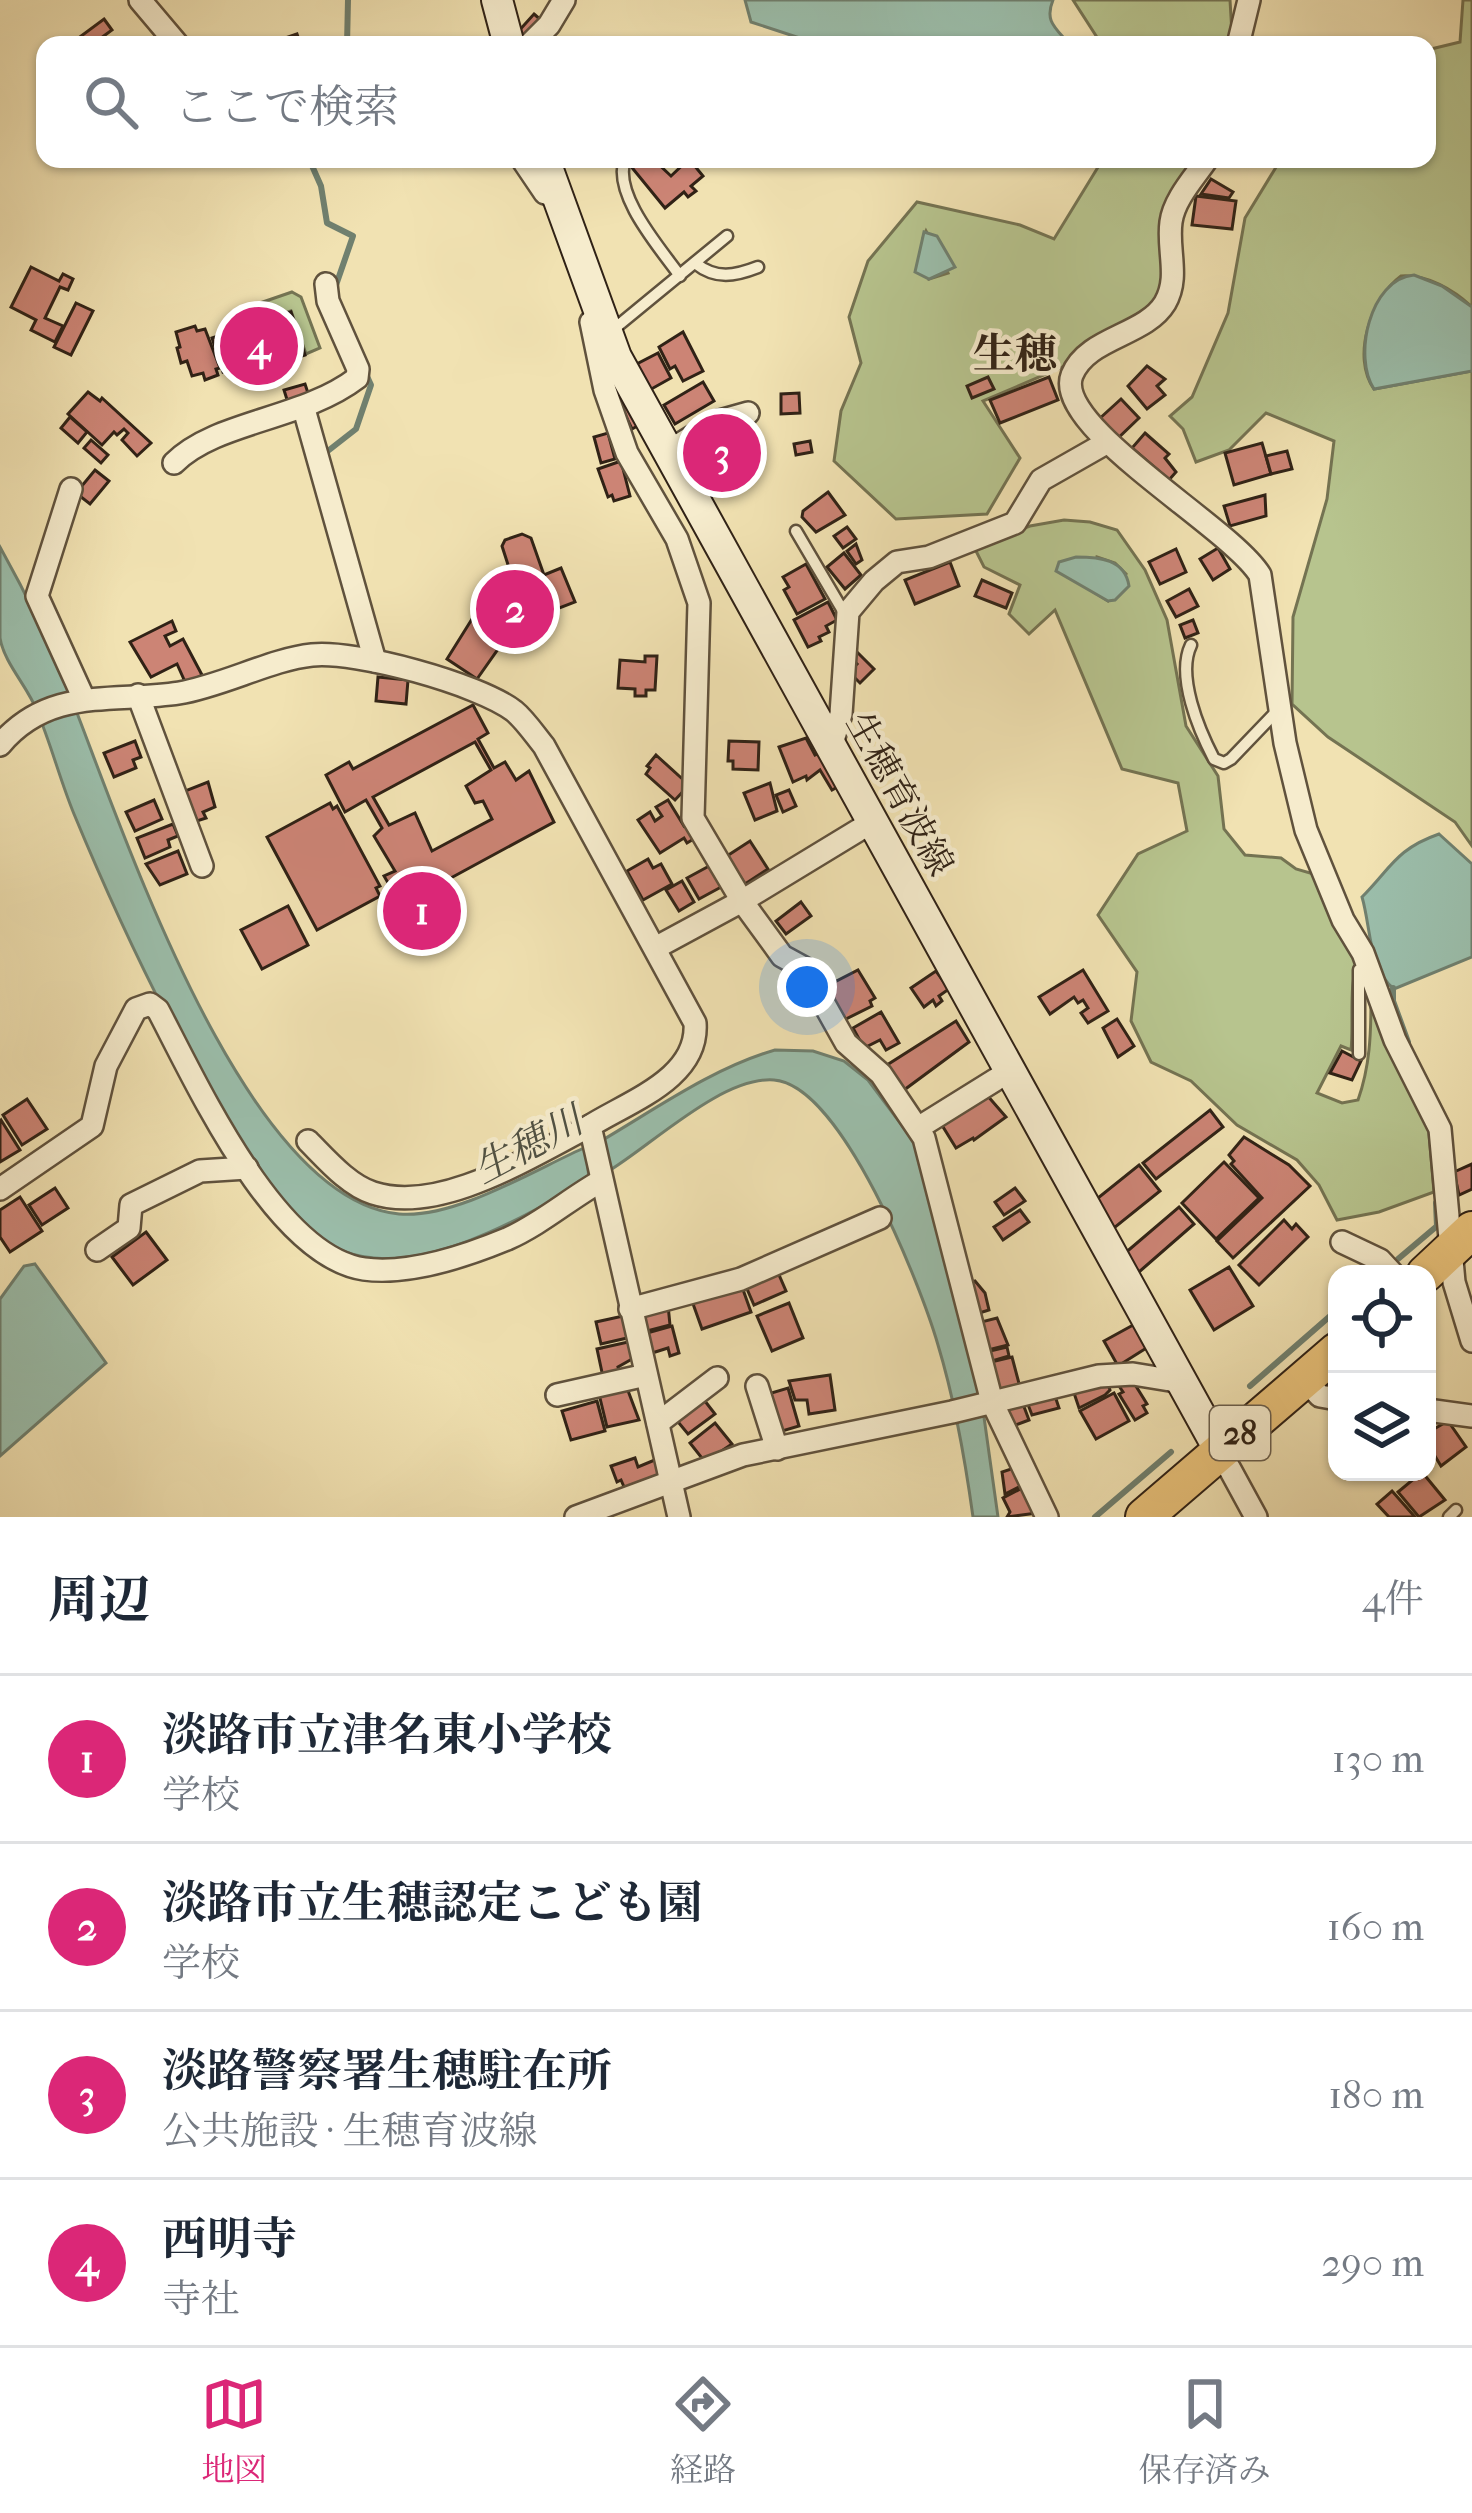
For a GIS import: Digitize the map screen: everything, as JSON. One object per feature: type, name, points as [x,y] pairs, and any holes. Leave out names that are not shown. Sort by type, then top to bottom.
[{"type":"highway","name":"28","points":[[1144,1517],[1328,1359]]},
{"type":"main road","points":[[497,0],[507,36]]},
{"type":"main road","name":"生穂育波線","points":[[547,168],[606,334],[1220,1451]]},
{"type":"street","points":[[140,0],[170,36]]},
{"type":"street","points":[[538,36],[564,0]]},
{"type":"street","points":[[1240,36],[1249,0]]},
{"type":"street","points":[[528,168],[545,194],[563,209]]},
{"type":"street","points":[[1201,168],[1172,216],[1174,272],[1162,308],[1087,356],[1070,379],[1072,401],[1106,442],[1251,562],[1265,597],[1280,707],[1306,830],[1343,920],[1369,967],[1395,1040],[1440,1129],[1449,1252],[1472,1341]]},
{"type":"street","points":[[582,265],[605,390],[622,441],[635,472],[677,538],[697,592],[700,646],[693,818],[742,901],[782,956],[804,968],[846,1042],[881,1074],[918,1128],[932,1156],[950,1226],[988,1403],[1047,1517]]},
{"type":"street","points":[[174,463],[206,441],[304,409],[340,391],[358,374],[326,284]]},
{"type":"street","points":[[304,409],[375,661]]},
{"type":"street","points":[[669,451],[716,422],[748,413]]},
{"type":"street","points":[[831,747],[844,687],[850,608],[890,566],[929,557],[1015,523],[1040,480],[1106,442]]},
{"type":"street","points":[[71,490],[37,596],[79,701]]},
{"type":"street","points":[[0,745],[19,725],[79,701],[193,691],[308,655],[375,661],[478,692],[514,712],[544,746],[693,1014],[695,1044],[680,1070],[592,1133],[425,1197],[369,1192],[308,1142]]},
{"type":"street","points":[[138,695],[202,866]]},
{"type":"street","points":[[657,946],[872,823]]},
{"type":"street","points":[[0,1189],[92,1126],[106,1066],[136,1010],[150,1004],[158,1010],[247,1168],[296,1231],[341,1263],[386,1270],[460,1256],[511,1238],[601,1180]]},
{"type":"street","points":[[918,1128],[1008,1072]]},
{"type":"street","points":[[592,1133],[680,1517]]},
{"type":"street","points":[[97,1250],[129,1228],[131,1204],[200,1171],[247,1168]]},
{"type":"street","points":[[630,1309],[740,1279],[880,1218]]},
{"type":"street","points":[[1342,1242],[1385,1265]]},
{"type":"street","points":[[576,1517],[743,1455],[1115,1373],[1182,1382]]},
{"type":"street","points":[[557,1395],[646,1375]]},
{"type":"street","points":[[658,1423],[717,1378]]},
{"type":"street","points":[[1304,1379],[1320,1396],[1328,1397]]},
{"type":"street","points":[[757,1386],[777,1449]]},
{"type":"street","points":[[1436,1411],[1472,1416]]},
{"type":"street","points":[[1220,1451],[1256,1517]]},
{"type":"lane","points":[[623,168],[621,178],[638,214],[680,276]]},
{"type":"lane","points":[[606,334],[727,236]]},
{"type":"lane","points":[[695,263],[722,276],[758,268]]},
{"type":"lane","points":[[796,531],[847,616]]},
{"type":"lane","points":[[1190,645],[1186,655],[1191,694],[1214,759],[1224,763],[1231,759],[1280,707]]},
{"type":"lane","points":[[1360,1054],[1359,970],[1369,967]]},
{"type":"green space","points":[[1073,0],[1230,0],[1231,36],[1096,36]]},
{"type":"green space","points":[[1463,0],[1472,0],[1472,307],[1440,284],[1401,276],[1373,313],[1364,361],[1374,389],[1472,371],[1472,846],[1455,822],[1328,737],[1292,704],[1293,617],[1327,499],[1334,441],[1266,413],[1229,450],[1196,462],[1183,429],[1170,416],[1192,397],[1228,313],[1245,218],[1276,168],[1436,168],[1436,48],[1460,42]]},
{"type":"green space","points":[[1097,168],[1194,168],[1164,262],[1160,298],[1065,366],[983,401],[1020,458],[987,514],[896,519],[834,461],[841,411],[861,363],[849,317],[868,261],[917,202],[1020,225],[1054,239]],"holes":[[[926,231],[948,273],[929,279],[923,238]]]},
{"type":"green space","points":[[292,292],[301,297],[320,348],[306,354],[291,311],[263,320],[257,304]]},
{"type":"green space","points":[[1064,520],[1117,530],[1145,570],[1167,620],[1186,726],[1218,776],[1224,829],[1245,855],[1281,858],[1317,875],[1359,961],[1352,990],[1351,1050],[1341,1046],[1317,1093],[1342,1103],[1358,1100],[1369,1050],[1371,999],[1428,1122],[1434,1192],[1379,1212],[1337,1220],[1319,1185],[1297,1160],[1237,1125],[1191,1081],[1151,1062],[1131,1021],[1137,972],[1098,915],[1138,854],[1187,831],[1178,783],[1122,769],[1055,610],[1029,634],[1009,614],[1020,585],[984,567],[974,547],[1030,526]],"holes":[[[1097,557],[1115,563],[1126,574],[1108,601],[1092,591]]]},
{"type":"shaded area","points":[[745,0],[1053,0],[1051,19],[1062,36],[794,36],[751,22]]},
{"type":"shaded area","points":[[924,232],[937,236],[955,267],[929,279],[915,272]]},
{"type":"shaded area","points":[[1414,275],[1442,286],[1472,307],[1472,371],[1374,389],[1365,359],[1369,322],[1386,290]]},
{"type":"shaded area","name":"生穂川","points":[[0,547],[54,657],[155,912],[195,997],[239,1077],[289,1145],[342,1193],[399,1214],[421,1214],[469,1201],[586,1147],[589,1179],[503,1226],[404,1258],[372,1258],[343,1251],[305,1225],[266,1180],[226,1121],[120,918],[74,814],[37,711],[2,647]]},
{"type":"shaded area","points":[[1076,557],[1117,565],[1129,586],[1108,601],[1056,571],[1059,562]]},
{"type":"shaded area","points":[[1439,834],[1472,864],[1472,957],[1394,989],[1375,959],[1362,897],[1403,853]]},
{"type":"shaded area","name":"生穂川","points":[[775,1050],[813,1051],[844,1061],[868,1080],[919,1148],[983,1410],[998,1517],[973,1517],[944,1366],[897,1237],[851,1150],[826,1115],[800,1090],[774,1080],[732,1089],[607,1172],[601,1141],[707,1078]]},
{"type":"shaded area","points":[[35,1264],[106,1363],[0,1456],[0,1299],[24,1266]]},
{"type":"building","points":[[534,14],[542,21],[529,36],[516,34]]},
{"type":"building","points":[[104,19],[112,30],[104,36],[81,36]]},
{"type":"building","points":[[632,168],[663,168],[671,176],[679,168],[696,168],[703,176],[691,186],[696,191],[688,197],[684,192],[665,208]]},
{"type":"building","points":[[1211,179],[1233,192],[1229,198],[1201,194]]},
{"type":"building","points":[[1196,196],[1236,201],[1232,229],[1192,225]]},
{"type":"building","points":[[31,267],[59,281],[63,274],[73,279],[68,290],[60,287],[45,318],[63,326],[55,342],[31,330],[36,320],[11,307]]},
{"type":"building","points":[[76,303],[93,311],[71,355],[54,347]]},
{"type":"building","points":[[291,312],[305,355],[293,359],[296,367],[277,373],[275,365],[264,369],[261,359],[223,372],[212,338]]},
{"type":"building","points":[[195,326],[197,331],[205,329],[220,368],[218,375],[205,380],[203,373],[192,376],[177,348],[176,332]]},
{"type":"building","points":[[683,332],[703,371],[683,381],[675,366],[670,369],[659,347]]},
{"type":"building","points":[[658,353],[671,378],[646,392],[633,366]]},
{"type":"building","points":[[1147,366],[1165,379],[1157,386],[1165,395],[1147,409],[1128,386]]},
{"type":"building","points":[[988,377],[994,389],[972,398],[967,386]]},
{"type":"building","points":[[1049,377],[1058,400],[1000,423],[990,400]]},
{"type":"building","points":[[703,382],[714,401],[675,424],[664,405]]},
{"type":"building","points":[[305,384],[310,399],[289,406],[284,390]]},
{"type":"building","points":[[88,392],[102,398],[151,443],[137,456],[122,440],[128,433],[124,429],[102,445],[68,414]]},
{"type":"building","points":[[627,393],[643,423],[632,429],[617,398]]},
{"type":"building","points":[[799,393],[800,413],[781,414],[781,394]]},
{"type":"building","points":[[1121,399],[1139,418],[1116,440],[1098,420]]},
{"type":"building","points":[[70,417],[87,432],[78,443],[61,428]]},
{"type":"building","points":[[608,433],[615,459],[601,463],[594,437]]},
{"type":"building","points":[[1145,433],[1169,454],[1165,458],[1176,472],[1169,480],[1132,448]]},
{"type":"building","points":[[744,439],[751,461],[714,472],[707,450]]},
{"type":"building","points":[[91,440],[108,455],[101,463],[84,448]]},
{"type":"building","points":[[810,441],[812,452],[796,455],[794,444]]},
{"type":"building","points":[[1262,443],[1271,474],[1234,485],[1225,453]]},
{"type":"building","points":[[1287,451],[1292,469],[1271,474],[1266,456]]},
{"type":"building","points":[[621,461],[630,496],[614,501],[598,469]]},
{"type":"building","points":[[95,470],[109,481],[90,504],[76,493]]},
{"type":"building","points":[[828,492],[845,515],[816,532],[802,517],[803,511]]},
{"type":"building","points":[[1265,495],[1266,516],[1230,526],[1224,506]]},
{"type":"building","points":[[847,527],[856,539],[843,548],[834,536]]},
{"type":"building","points":[[522,534],[531,538],[544,575],[561,568],[575,602],[515,625],[477,679],[447,659],[477,611],[495,598],[490,585],[512,577],[502,546],[505,540]]},
{"type":"building","points":[[856,544],[862,560],[856,564],[847,551]]},
{"type":"building","points":[[1218,548],[1230,569],[1213,580],[1200,559]]},
{"type":"building","points":[[1176,549],[1186,572],[1160,584],[1149,562]]},
{"type":"building","points":[[844,553],[861,575],[845,589],[827,567]]},
{"type":"building","points":[[950,562],[959,586],[915,604],[905,580]]},
{"type":"building","points":[[806,564],[825,599],[797,614],[784,590],[789,587],[783,577]]},
{"type":"building","points":[[982,580],[1012,593],[1006,608],[975,596]]},
{"type":"building","points":[[1189,589],[1198,606],[1176,617],[1167,601]]},
{"type":"building","points":[[828,602],[837,620],[826,626],[829,632],[819,637],[821,641],[808,647],[794,620]]},
{"type":"building","points":[[1193,620],[1198,633],[1185,638],[1180,625]]},
{"type":"building","points":[[172,621],[176,631],[165,636],[170,646],[183,639],[202,675],[186,684],[177,664],[151,677],[130,642]]},
{"type":"building","points":[[857,652],[874,669],[860,683],[849,672],[857,664],[851,658]]},
{"type":"building","points":[[645,656],[657,656],[655,690],[635,696],[635,689],[618,688],[620,660],[645,662]]},
{"type":"building","points":[[378,677],[408,680],[406,704],[376,701]]},
{"type":"building","points":[[473,705],[488,733],[478,739],[494,768],[505,762],[516,780],[529,771],[554,822],[401,905],[384,876],[395,871],[374,836],[382,828],[366,800],[345,812],[326,775],[349,762],[353,769]],"holes":[[[475,742],[491,770],[466,786],[475,803],[483,801],[492,819],[432,851],[415,813],[389,825],[373,797]]]},
{"type":"building","points":[[806,738],[815,755],[824,751],[843,784],[832,790],[820,770],[807,780],[806,776],[793,782],[779,747]]},
{"type":"building","points":[[135,741],[141,757],[133,760],[136,768],[114,777],[104,753]]},
{"type":"building","points":[[729,741],[759,742],[758,770],[733,769],[733,761],[728,761]]},
{"type":"building","points":[[656,755],[689,785],[675,800],[646,774]]},
{"type":"building","points":[[208,782],[215,807],[197,821],[185,791]]},
{"type":"building","points":[[770,783],[777,811],[755,820],[744,793]]},
{"type":"building","points":[[789,790],[796,806],[783,812],[776,795]]},
{"type":"building","points":[[154,800],[162,819],[135,831],[126,812]]},
{"type":"building","points":[[668,800],[697,837],[687,843],[684,838],[660,853],[638,820],[650,812],[655,821],[662,816],[656,807]]},
{"type":"building","points":[[330,803],[333,809],[337,806],[380,886],[376,888],[380,896],[317,930],[267,837]]},
{"type":"building","points":[[173,824],[178,836],[168,840],[170,847],[145,858],[137,838]]},
{"type":"building","points":[[750,841],[768,869],[745,884],[727,856]]},
{"type":"building","points":[[178,851],[187,874],[160,885],[146,864]]},
{"type":"building","points":[[648,859],[653,868],[661,864],[672,884],[643,900],[627,871]]},
{"type":"building","points":[[711,865],[723,886],[699,899],[687,878]]},
{"type":"building","points":[[682,881],[694,902],[679,911],[666,890]]},
{"type":"building","points":[[801,902],[811,916],[786,934],[776,921]]},
{"type":"building","points":[[288,906],[308,945],[262,969],[241,930]]},
{"type":"building","points":[[858,970],[875,998],[870,1001],[872,1006],[844,1020],[827,986]]},
{"type":"building","points":[[1083,970],[1108,1011],[1088,1023],[1081,1013],[1088,1008],[1074,997],[1050,1014],[1039,997]]},
{"type":"building","points":[[936,971],[949,989],[939,996],[942,1001],[936,1006],[933,1000],[924,1007],[911,988]]},
{"type":"building","points":[[881,1012],[899,1043],[886,1050],[880,1040],[864,1048],[853,1028]]},
{"type":"building","points":[[1117,1019],[1134,1046],[1118,1057],[1103,1028]]},
{"type":"building","points":[[956,1021],[969,1042],[904,1090],[887,1065]]},
{"type":"building","points":[[1342,1051],[1361,1061],[1352,1080],[1330,1073]]},
{"type":"building","points":[[986,1094],[1006,1117],[956,1148],[940,1122]]},
{"type":"building","points":[[27,1099],[47,1129],[22,1145],[3,1115]]},
{"type":"building","points":[[1210,1110],[1223,1127],[1156,1179],[1143,1163]]},
{"type":"building","points":[[0,1121],[20,1150],[0,1162]]},
{"type":"building","points":[[1244,1137],[1289,1165],[1310,1186],[1233,1258],[1217,1241],[1262,1198],[1231,1164],[1229,1155]]},
{"type":"building","points":[[1224,1162],[1259,1198],[1216,1239],[1182,1203]]},
{"type":"building","points":[[1472,1164],[1472,1189],[1459,1195],[1454,1172]]},
{"type":"building","points":[[1139,1165],[1160,1191],[1114,1228],[1093,1202]]},
{"type":"building","points":[[55,1188],[68,1208],[42,1225],[29,1205]]},
{"type":"building","points":[[1015,1188],[1025,1201],[1004,1215],[995,1202]]},
{"type":"building","points":[[20,1197],[42,1231],[10,1252],[0,1237],[0,1210]]},
{"type":"building","points":[[1179,1207],[1194,1224],[1139,1272],[1124,1254]]},
{"type":"building","points":[[1020,1210],[1029,1222],[1003,1240],[994,1227]]},
{"type":"building","points":[[1284,1220],[1292,1229],[1296,1224],[1308,1237],[1259,1285],[1239,1265]]},
{"type":"building","points":[[146,1232],[167,1260],[133,1285],[112,1257]]},
{"type":"building","points":[[1229,1267],[1253,1306],[1214,1330],[1190,1290]]},
{"type":"building","points":[[776,1268],[786,1291],[754,1305],[744,1282]]},
{"type":"building","points":[[975,1281],[985,1293],[989,1310],[976,1314],[968,1283]]},
{"type":"building","points":[[741,1284],[751,1312],[702,1329],[692,1301]]},
{"type":"building","points":[[789,1303],[803,1338],[772,1351],[757,1316]]},
{"type":"building","points":[[668,1305],[670,1325],[647,1331],[642,1312]]},
{"type":"building","points":[[623,1316],[627,1338],[601,1344],[596,1322]]},
{"type":"building","points":[[997,1318],[1008,1345],[988,1350],[981,1322]]},
{"type":"building","points":[[1135,1324],[1148,1347],[1118,1366],[1104,1341]]},
{"type":"building","points":[[672,1326],[679,1353],[670,1356],[668,1348],[652,1353],[647,1333]]},
{"type":"building","points":[[628,1342],[632,1359],[618,1367],[620,1373],[603,1377],[597,1349]]},
{"type":"building","points":[[1007,1347],[1009,1356],[992,1361],[990,1351]]},
{"type":"building","points":[[1012,1357],[1021,1391],[1000,1396],[991,1362]]},
{"type":"building","points":[[830,1375],[835,1410],[809,1414],[807,1400],[795,1400],[789,1381]]},
{"type":"building","points":[[1107,1381],[1110,1390],[1105,1395],[1079,1408],[1074,1393]]},
{"type":"building","points":[[1128,1381],[1147,1404],[1143,1406],[1147,1413],[1135,1420],[1119,1394],[1123,1392],[1119,1386]]},
{"type":"building","points":[[627,1388],[639,1420],[607,1427],[599,1394]]},
{"type":"building","points":[[788,1388],[799,1426],[779,1432],[768,1394]]},
{"type":"building","points":[[1054,1393],[1059,1408],[1032,1415],[1027,1402]]},
{"type":"building","points":[[1114,1393],[1129,1421],[1096,1439],[1080,1411]]},
{"type":"building","points":[[701,1396],[715,1414],[688,1434],[674,1417]]},
{"type":"building","points":[[597,1401],[605,1431],[571,1440],[562,1411]]},
{"type":"building","points":[[1023,1404],[1029,1420],[1010,1427],[1005,1410]]},
{"type":"building","points":[[1448,1421],[1466,1447],[1441,1466],[1436,1458],[1436,1428]]},
{"type":"building","points":[[715,1423],[732,1444],[705,1462],[690,1443]]},
{"type":"building","points":[[635,1458],[638,1467],[657,1459],[663,1474],[625,1489],[611,1466]]},
{"type":"building","points":[[1014,1468],[1023,1485],[1005,1494],[1002,1472]]},
{"type":"building","points":[[1411,1481],[1429,1481],[1445,1500],[1419,1517],[1398,1492]]},
{"type":"building","points":[[1024,1487],[1037,1513],[1007,1517],[1010,1512],[1003,1498]]},
{"type":"building","points":[[1392,1491],[1415,1517],[1389,1517],[1377,1504]]},
{"type":"waterway","points":[[347,36],[348,0]]},
{"type":"waterway","points":[[313,168],[327,223],[353,236],[335,288]]},
{"type":"waterway","points":[[324,454],[356,429],[371,385],[365,372]]},
{"type":"waterway","points":[[1393,988],[1408,1042]]},
{"type":"waterway","points":[[1424,1076],[1447,1122]]},
{"type":"waterway","points":[[1398,1259],[1437,1226],[1436,1203]]},
{"type":"waterway","points":[[1250,1386],[1328,1318]]},
{"type":"waterway","points":[[1095,1517],[1171,1452]]},
{"type":"place","name":"西明寺","points":[[259,346]]},
{"type":"place","name":"淡路警察署生穂駐在所","points":[[722,453]]},
{"type":"place","name":"淡路市立生穂認定こども園","points":[[515,609]]},
{"type":"place","name":"淡路市立津名東小学校","points":[[422,911]]},
{"type":"district","name":"生穂","points":[[1015,354]]}]
